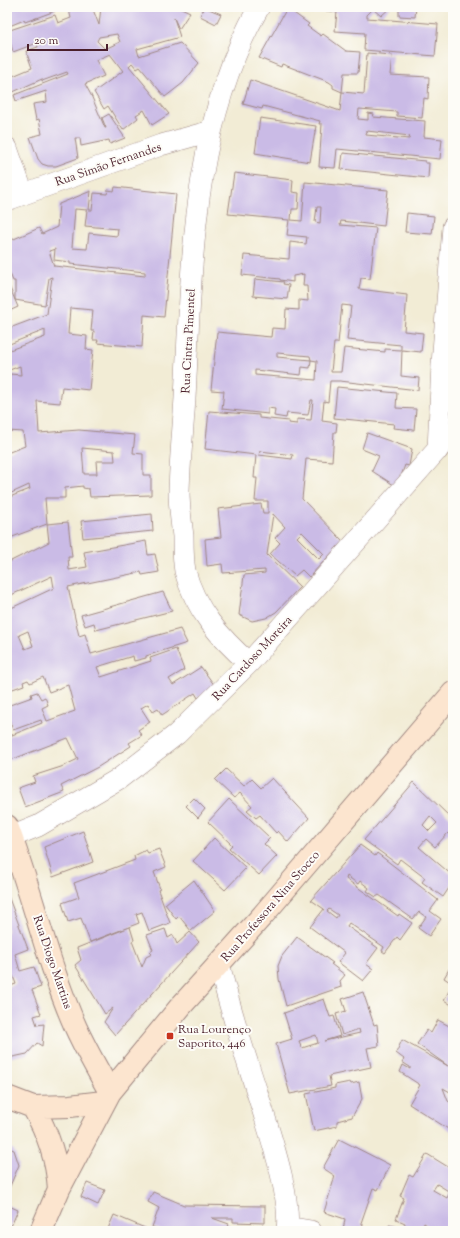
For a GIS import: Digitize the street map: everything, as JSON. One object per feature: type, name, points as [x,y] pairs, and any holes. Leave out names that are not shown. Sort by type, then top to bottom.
[{"type":"street","name":"Rua Cintra Pimentel","points":[[249,663],[233,649],[212,625],[195,599],[185,570],[180,500],[192,274],[198,193],[211,131],[225,78],[242,36],[259,7]]},
{"type":"street","name":"Rua Simão Fernandes","points":[[15,197],[161,145],[211,131]]},
{"type":"street","points":[[7,148],[15,197]]},
{"type":"street","points":[[438,450],[442,364],[453,226]]},
{"type":"street","name":"Rua Cardoso Moreira","points":[[9,831],[38,826],[65,811],[120,778],[177,734],[249,663],[453,432]]},
{"type":"street","name":"Rua Professora Nina Stocco","points":[[287,1229],[285,1196],[278,1160],[226,996],[219,963],[263,915],[453,694]]},
{"type":"street","name":"Rua Diogo Martins","points":[[9,831],[57,978],[73,1020],[107,1097]]},
{"type":"street","points":[[41,1231],[59,1189],[107,1097],[181,1006],[219,963]]},
{"type":"street","points":[[7,1097],[33,1107],[70,1106],[107,1097]]},
{"type":"street","points":[[33,1107],[50,1141],[58,1170],[59,1189]]},
{"type":"street","points":[[287,1229],[311,1231]]},
{"type":"building","points":[[7,7],[54,7],[55,11],[25,22],[24,20],[7,27]]},
{"type":"building","points":[[78,7],[92,7],[99,25],[101,7],[179,7],[190,12],[179,29],[174,18],[180,37],[137,49],[139,56],[180,43],[199,63],[183,83],[165,97],[140,67],[137,69],[132,63],[129,66],[169,114],[152,125],[144,110],[136,115],[138,118],[123,130],[108,106],[104,109],[94,92],[123,71],[110,54],[96,60],[104,76],[85,84],[105,128],[102,118],[109,114],[125,138],[110,144],[109,140],[81,146],[80,138],[75,138],[78,158],[56,166],[48,166],[42,164],[38,159],[30,137],[42,134],[39,119],[36,120],[33,104],[47,102],[46,91],[16,101],[14,95],[68,74],[67,72],[42,81],[42,79],[13,92],[8,78],[32,68],[26,51],[38,47],[37,43],[13,52],[7,31],[55,15],[58,23],[71,18],[69,10]],"holes":[[[117,34],[120,42],[105,49],[97,41],[99,37]]]},
{"type":"building","points":[[204,7],[221,14],[216,24],[200,16]]},
{"type":"building","points":[[288,7],[391,7],[381,16],[373,9],[367,15],[367,18],[438,24],[435,56],[364,50],[365,33],[335,31],[337,12]]},
{"type":"building","points":[[399,7],[416,7],[415,17],[399,16]]},
{"type":"building","points":[[287,8],[309,24],[307,26],[321,36],[323,34],[346,51],[360,52],[358,73],[344,73],[342,92],[333,88],[333,85],[329,82],[282,64],[281,67],[259,58]]},
{"type":"building","points":[[367,53],[392,55],[390,75],[429,77],[428,99],[424,98],[422,118],[397,116],[397,112],[359,109],[358,119],[368,120],[368,113],[374,114],[373,117],[425,121],[424,137],[442,139],[440,159],[337,149],[335,168],[319,167],[322,124],[319,124],[320,121],[263,106],[262,109],[243,104],[250,80],[340,111],[342,92],[364,94]],"holes":[[[367,131],[410,136],[409,139],[366,135]]]},
{"type":"building","points":[[260,118],[316,126],[310,162],[255,153]]},
{"type":"building","points":[[343,153],[425,161],[425,163],[429,163],[428,178],[341,169]]},
{"type":"building","points":[[234,173],[293,180],[292,192],[299,193],[298,209],[292,209],[291,220],[302,221],[305,182],[388,190],[384,226],[341,221],[340,225],[376,228],[370,279],[361,278],[359,289],[407,295],[404,331],[423,333],[421,352],[402,350],[401,376],[419,378],[418,390],[330,381],[328,402],[324,401],[322,421],[337,423],[336,432],[334,432],[332,461],[306,459],[302,499],[343,541],[309,577],[302,570],[295,576],[270,554],[280,543],[275,538],[285,527],[273,514],[267,555],[300,587],[276,612],[266,618],[252,621],[239,615],[244,575],[265,573],[265,570],[223,573],[222,564],[207,566],[205,539],[221,537],[218,509],[261,504],[263,513],[268,513],[268,501],[255,501],[257,478],[254,478],[256,455],[205,449],[209,411],[259,415],[259,418],[289,421],[288,423],[297,424],[297,419],[311,420],[313,400],[311,400],[308,415],[287,413],[286,418],[274,416],[275,409],[268,408],[268,414],[222,409],[224,391],[211,390],[217,332],[271,337],[272,328],[285,329],[286,309],[299,310],[299,300],[308,301],[307,286],[303,286],[304,274],[293,276],[293,282],[280,279],[242,275],[244,255],[289,259],[290,242],[306,244],[307,237],[287,235],[289,220],[228,214]],"holes":[[[317,207],[321,207],[320,223],[315,222]],[[342,305],[351,306],[347,340],[401,345],[401,350],[385,349],[385,352],[344,348],[341,372],[331,372],[334,343],[338,343]],[[277,353],[310,356],[311,360],[277,357]],[[311,360],[317,361],[316,380],[255,375],[255,370],[301,375],[302,367],[310,368]],[[260,451],[293,455],[292,459],[259,455]],[[302,532],[324,554],[319,559],[297,537]]]},
{"type":"building","points":[[115,187],[176,194],[164,317],[144,315],[142,347],[97,343],[98,340],[93,340],[94,331],[91,331],[93,310],[70,308],[68,334],[87,336],[86,349],[93,350],[89,390],[62,387],[60,403],[37,401],[39,433],[79,430],[135,435],[133,453],[143,454],[143,475],[151,475],[151,495],[90,497],[89,489],[83,488],[83,486],[65,488],[65,498],[45,498],[47,524],[7,539],[7,498],[30,489],[29,485],[7,495],[7,453],[25,446],[23,432],[8,431],[7,404],[10,374],[21,375],[20,366],[7,371],[7,351],[45,337],[45,330],[7,345],[7,329],[47,314],[52,277],[49,278],[45,305],[15,300],[15,281],[13,281],[7,266],[7,242],[39,228],[42,234],[57,227],[59,204],[91,191],[89,210],[92,210],[94,193],[107,194],[108,190],[114,191]],"holes":[[[75,209],[87,210],[85,226],[118,229],[117,236],[89,233],[87,249],[72,248]],[[55,249],[54,260],[70,262],[70,264],[145,272],[145,276],[54,266],[49,251]],[[82,448],[114,451],[115,461],[96,461],[97,474],[84,474]]]},
{"type":"building","points":[[407,213],[434,216],[432,234],[405,232]]},
{"type":"building","points":[[255,279],[284,282],[283,284],[289,285],[287,299],[253,296]]},
{"type":"building","points":[[7,281],[18,307],[7,312]]},
{"type":"building","points":[[337,387],[397,393],[396,408],[416,409],[414,430],[393,428],[394,424],[334,418]]},
{"type":"building","points":[[367,433],[412,449],[409,466],[405,465],[397,487],[372,471],[379,456],[362,449]]},
{"type":"building","points":[[152,514],[153,531],[83,538],[81,521]]},
{"type":"building","points":[[68,522],[72,557],[68,557],[69,570],[87,567],[84,552],[146,541],[148,555],[155,554],[159,572],[142,575],[141,572],[68,587],[79,636],[85,634],[91,654],[180,629],[187,643],[146,656],[146,658],[134,661],[133,656],[97,667],[101,677],[151,661],[150,658],[176,649],[184,670],[169,679],[173,685],[201,667],[215,686],[198,698],[195,693],[162,715],[158,709],[153,712],[148,704],[141,708],[150,722],[138,730],[142,735],[129,743],[131,746],[98,767],[61,786],[64,792],[25,807],[18,788],[35,782],[33,776],[61,767],[78,759],[68,738],[8,761],[7,737],[42,723],[41,720],[13,730],[7,714],[7,706],[32,697],[31,694],[37,692],[41,699],[45,697],[48,705],[42,708],[47,721],[75,711],[68,685],[49,692],[43,677],[30,683],[28,680],[23,682],[24,685],[7,691],[7,610],[54,588],[52,576],[7,597],[7,563],[49,542],[47,524]],"holes":[[[28,631],[33,646],[25,649],[19,635]]]},
{"type":"building","points":[[163,592],[172,611],[96,630],[94,623],[85,626],[81,615]]},
{"type":"building","points":[[226,769],[244,786],[252,779],[261,788],[272,778],[309,818],[288,842],[278,831],[276,833],[260,815],[256,818],[247,810],[252,806],[240,793],[234,798],[215,780]]},
{"type":"building","points":[[414,782],[453,820],[453,838],[448,833],[435,847],[426,839],[419,847],[453,876],[453,882],[443,897],[422,882],[425,878],[400,859],[397,864],[364,840]],"holes":[[[430,816],[437,823],[429,831],[423,825]]]},
{"type":"building","points":[[194,798],[205,809],[198,818],[186,806]]},
{"type":"building","points":[[229,799],[270,838],[264,844],[277,856],[259,875],[229,848],[232,845],[208,822]]},
{"type":"building","points":[[83,831],[93,862],[53,877],[44,847]]},
{"type":"building","points":[[214,838],[246,868],[225,890],[193,861]]},
{"type":"building","points":[[360,845],[375,856],[377,853],[438,900],[430,911],[441,919],[429,936],[418,928],[426,917],[419,912],[413,919],[379,895],[376,897],[367,891],[369,888],[360,881],[358,884],[347,876],[346,879],[398,916],[399,914],[412,923],[400,940],[397,937],[385,953],[382,951],[384,947],[349,923],[347,926],[378,948],[366,964],[373,969],[363,981],[338,962],[345,953],[310,927],[324,909],[311,900]],"holes":[[[329,909],[338,915],[336,918],[327,911]]]},
{"type":"building","points":[[159,849],[166,867],[154,872],[160,889],[158,890],[170,923],[149,931],[142,912],[136,914],[139,923],[90,942],[81,918],[68,922],[62,903],[79,897],[74,883],[135,860],[134,856],[146,850],[148,853]]},
{"type":"building","points":[[194,880],[215,911],[191,931],[179,916],[176,919],[165,904]]},
{"type":"building","points":[[7,893],[28,949],[15,954],[20,971],[34,967],[41,987],[32,990],[41,1014],[34,1016],[37,1025],[44,1024],[42,1046],[37,1043],[27,1054],[8,1058],[7,987],[16,984],[13,976],[7,979]]},
{"type":"building","points":[[130,927],[134,940],[132,941],[142,967],[146,957],[152,954],[150,952],[153,950],[147,935],[165,929],[168,938],[173,935],[177,944],[190,932],[199,942],[115,1035],[104,1022],[113,1008],[105,1014],[75,965],[81,960],[77,948]]},
{"type":"building","points":[[297,937],[333,963],[331,964],[345,975],[340,981],[341,987],[286,1006],[279,979],[278,966],[282,956]]},
{"type":"building","points":[[453,962],[453,984],[444,978]]},
{"type":"building","points":[[453,984],[453,1006],[444,1000]]},
{"type":"building","points":[[363,992],[374,1025],[377,1024],[379,1046],[367,1048],[371,1067],[329,1076],[331,1086],[290,1094],[276,1044],[292,1039],[284,1013],[324,999],[330,1017],[334,1016],[340,1036],[324,1041],[360,1033],[359,1029],[342,1035],[336,1014],[346,1011],[342,999]],"holes":[[[316,1035],[318,1043],[302,1048],[299,1041]]]},
{"type":"building","points":[[438,1020],[453,1028],[453,1087],[450,1092],[443,1088],[448,1101],[452,1104],[453,1102],[453,1132],[409,1104],[420,1085],[400,1072],[403,1065],[410,1069],[410,1067],[402,1062],[404,1059],[396,1053],[402,1040],[448,1066],[417,1044],[427,1030],[431,1033]]},
{"type":"building","points":[[350,1082],[351,1084],[359,1082],[362,1099],[352,1117],[337,1121],[337,1126],[314,1131],[306,1094],[335,1088],[335,1085]]},
{"type":"building","points":[[339,1139],[390,1165],[378,1190],[373,1188],[361,1223],[363,1223],[362,1231],[343,1230],[345,1219],[324,1212],[335,1176],[323,1168]]},
{"type":"building","points":[[7,1147],[14,1150],[19,1165],[7,1193]]},
{"type":"building","points":[[427,1154],[453,1170],[453,1231],[426,1231],[427,1225],[424,1223],[422,1231],[387,1231],[389,1225],[404,1228],[405,1223],[396,1219],[404,1198],[400,1196],[409,1175],[413,1177]],"holes":[[[437,1184],[450,1192],[447,1198],[433,1190]]]},
{"type":"building","points":[[87,1183],[105,1190],[98,1205],[81,1197]]},
{"type":"building","points":[[153,1192],[184,1205],[265,1206],[265,1223],[233,1222],[233,1218],[212,1218],[229,1224],[227,1231],[163,1231],[152,1227],[159,1208],[148,1202]]},
{"type":"building","points":[[7,1205],[18,1210],[9,1231],[7,1231]]},
{"type":"building","points":[[114,1215],[152,1231],[107,1231]]},
{"type":"place","name":"Rua Lourenço Saporito, 446","points":[[170,1036]]}]
